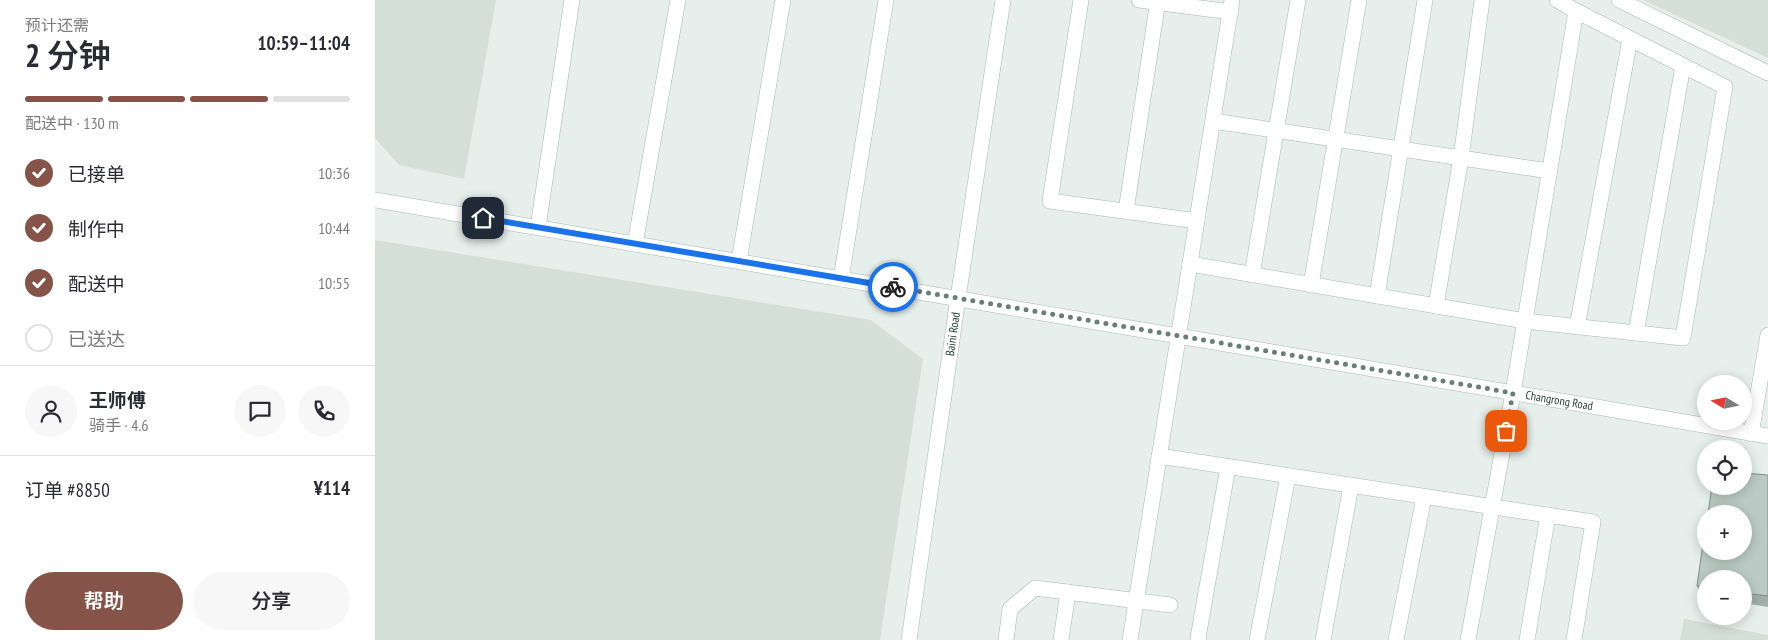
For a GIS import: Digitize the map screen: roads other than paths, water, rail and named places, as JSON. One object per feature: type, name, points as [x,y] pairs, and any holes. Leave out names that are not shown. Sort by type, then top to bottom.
[{"type":"street","points":[[538,227],[572,0]]},
{"type":"street","points":[[635,244],[678,0]]},
{"type":"street","points":[[739,261],[783,0]]},
{"type":"street","points":[[841,279],[886,0]]},
{"type":"street","name":"Baini Road","points":[[909,640],[957,298],[1003,0]]},
{"type":"street","points":[[1081,0],[1050,201],[1197,221]]},
{"type":"street","points":[[1130,640],[1231,6],[1139,0]]},
{"type":"street","points":[[1252,275],[1297,0]]},
{"type":"street","points":[[1311,285],[1359,0]]},
{"type":"street","points":[[1377,296],[1425,0]]},
{"type":"street","points":[[1436,306],[1461,158],[1482,0]]},
{"type":"street","points":[[1190,264],[1525,322],[1683,338],[1725,87],[1557,0]]},
{"type":"street","points":[[1619,0],[1768,73]]},
{"type":"street","points":[[1126,211],[1158,1]]},
{"type":"street","points":[[1468,640],[1513,393],[1576,11]]},
{"type":"street","points":[[1577,327],[1630,39]]},
{"type":"street","points":[[1636,333],[1683,66]]},
{"type":"street","points":[[1213,121],[1549,171]]},
{"type":"street","name":"Changrong Road","points":[[375,200],[1768,436]]},
{"type":"street","points":[[1751,434],[1768,334]]},
{"type":"street","points":[[1159,456],[1593,522],[1574,640]]},
{"type":"street","points":[[1199,640],[1228,467]]},
{"type":"street","points":[[1257,640],[1288,476]]},
{"type":"street","points":[[1323,640],[1351,486]]},
{"type":"street","points":[[1396,640],[1423,497]]},
{"type":"street","points":[[1527,640],[1547,516]]},
{"type":"street","points":[[1006,640],[1010,609],[1035,588],[1170,605]]},
{"type":"street","points":[[1061,640],[1068,592]]}]
